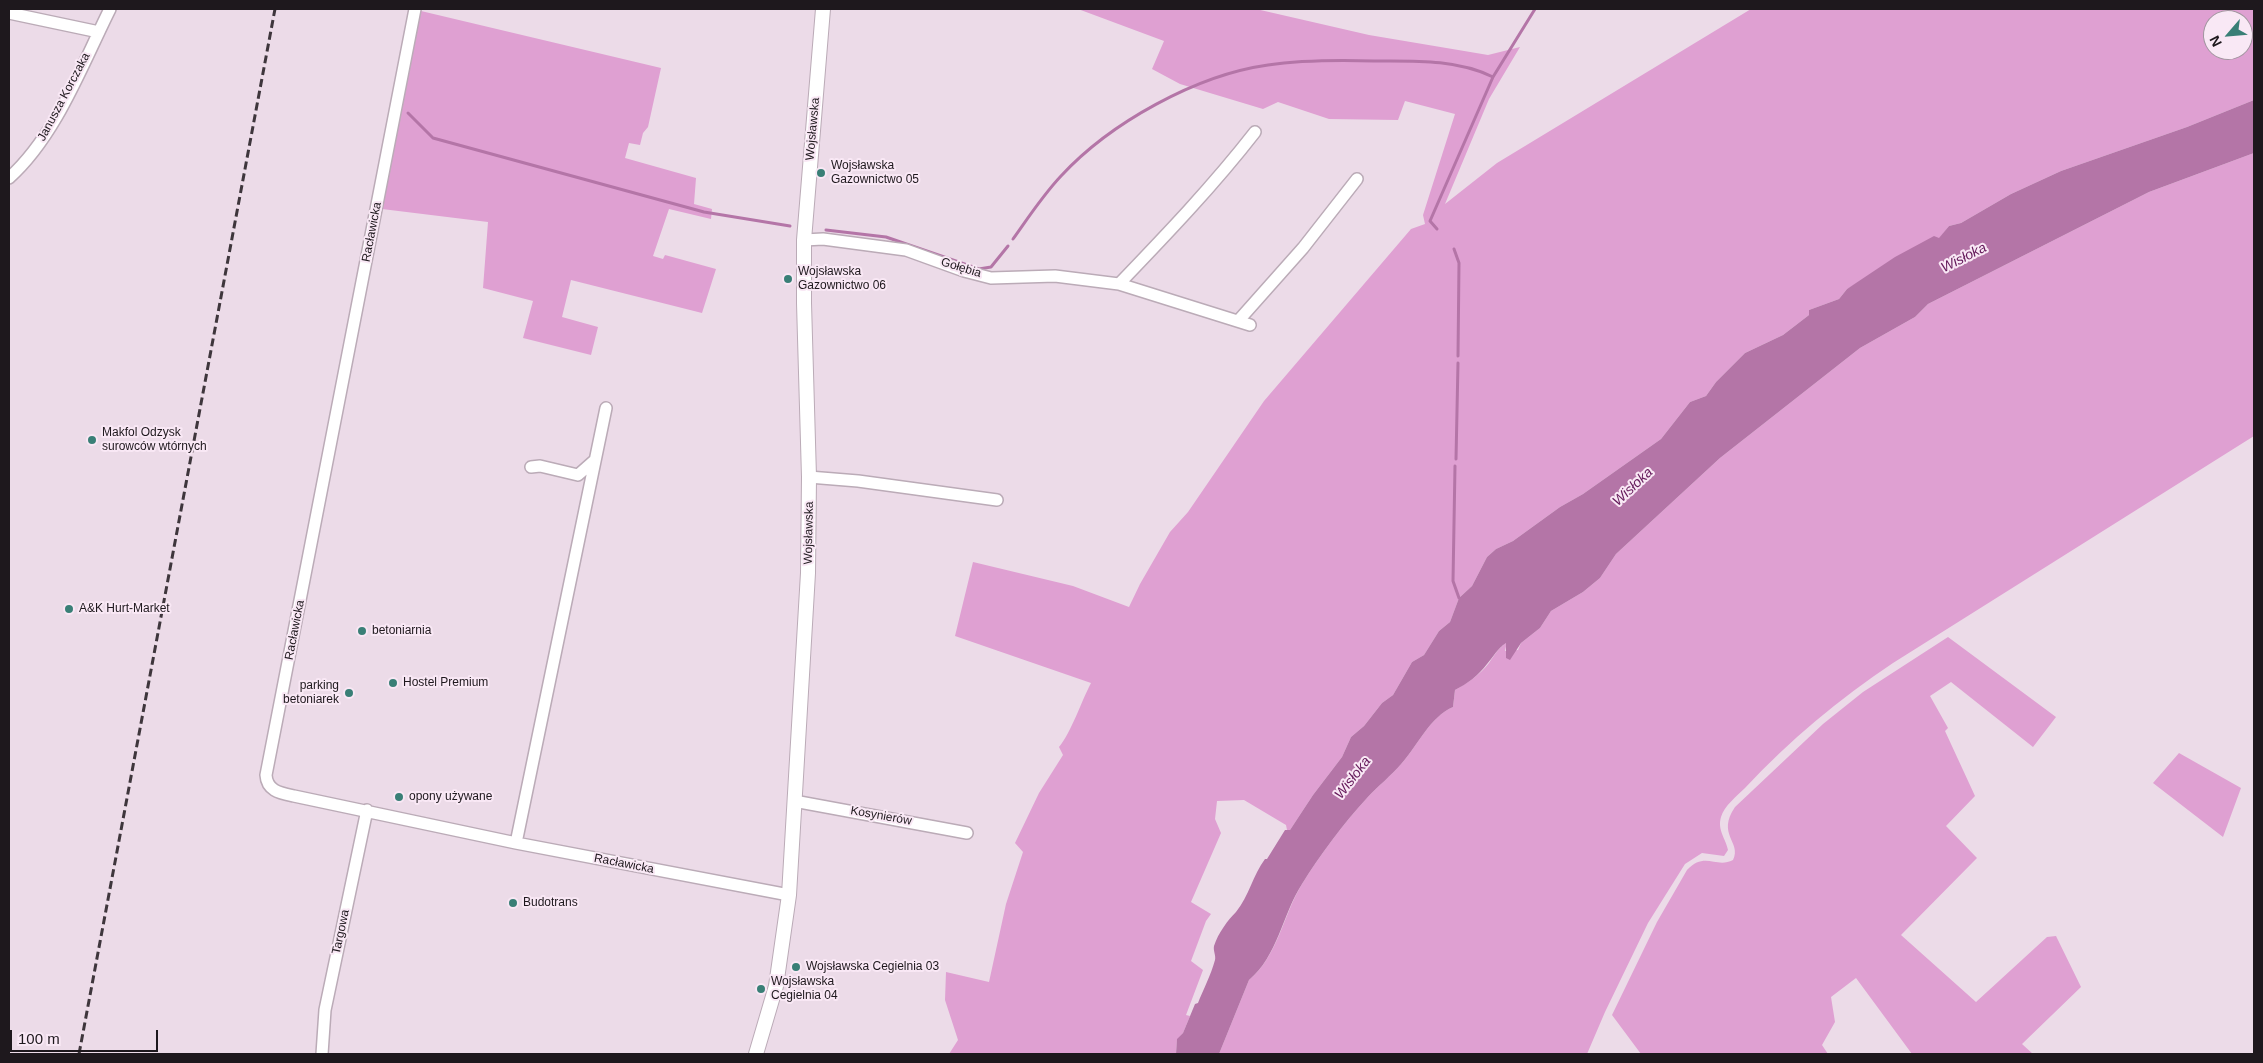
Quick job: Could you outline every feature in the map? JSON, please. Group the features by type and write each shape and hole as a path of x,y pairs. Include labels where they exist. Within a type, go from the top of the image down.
{"street":[{"name":"Janusza Korczaka","path":"9,178 51,127 110,9"},
{"name":"Racławicka","path":"415,9 266,774 269,785 277,792 516,843 789,895"},
{"name":"Wojsławska","path":"756,1054 776,986 789,895 808,573 809,477 804,240 823,9"},
{"path":"9,13 99,32"},
{"path":"1119,284 1202,196 1255,132"},
{"name":"Gołębia","path":"804,240 822,239 906,250 964,271 991,278 1055,276 1119,284 1245,323 1356,179"},
{"path":"516,843 606,408"},
{"path":"531,467 540,466 578,475 595,460"},
{"path":"809,477 858,481 997,500"},
{"name":"Kosynierów","path":"794,801 967,832"},
{"name":"Targowa","path":"322,1054 325,1010 367,810"}],"shaded area":[{"path":"1078,9 1256,9 1369,35 1488,55 1520,47 1489,99 1445,204 1497,163 1751,9 2254,9 2254,100 2187,127 2061,171 2011,194 1961,223 1949,226 1939,239 1847,289 1839,299 1809,310 1809,315 1783,335 1745,353 1716,382 1706,396 1690,402 1661,439 1583,494 1560,507 1513,541 1496,549 1487,557 1472,586 1459,598 1450,622 1439,631 1424,655 1412,662 1393,695 1382,703 1364,726 1351,737 1342,757 1313,795 1290,830 1287,830 1286,825 1244,800 1217,801 1215,819 1221,833 1191,902 1211,914 1206,921 1191,961 1203,970 1186,1015 1190,1016 1183,1033 1177,1040 1176,1054 949,1054 958,1040 945,1000 946,972 989,982 1006,904 1023,852 1015,843 1039,793 1063,755 1059,747 1072,726 1091,683 955,636 973,562 1073,586 1129,607 1170,532 1188,512 1264,401 1411,229 1425,224 1423,215 1455,114 1405,101 1398,120 1329,119 1278,102 1263,109 1180,84 1152,69 1164,41"},
{"path":"421,11 661,68 648,127 643,133 640,145 629,143 625,158 696,178 694,204 712,209 711,219 669,209 653,256 663,259 665,255 716,269 702,313 571,280 562,317 598,327 591,355 523,338 533,301 483,288 488,222 382,209"},
{"path":"2254,153 2254,436 1893,663 1853,691 1797,737 1725,809 1720,822 1728,850 1724,856 1702,853 1685,864 1648,923 1587,1054 1219,1054 1249,980 1259,970 1274,947 1295,896 1316,862 1349,818 1402,763 1431,724 1453,707 1455,690 1482,671 1507,642 1505,651 1518,650 1521,643 1540,628 1551,611 1583,592 1600,578 1616,554 1720,458 1860,348 1915,317 1928,304 2149,192"},
{"path":"1948,637 2056,717 2033,747 1951,682 1930,696 1948,728 1945,731 1975,796 1946,826 1977,858 1901,935 1976,1002 2047,937 2056,936 2081,987 2022,1044 2033,1054 1912,1054 1856,978 1831,997 1835,1022 1822,1045 1828,1054 1641,1054 1612,1015 1657,922 1687,870 1693,864 1699,862 1721,863 1733,860 1735,854 1728,825 1735,807 1823,724 1863,692"},
{"path":"2179,753 2241,788 2223,837 2153,783"}],"water":[{"name":"Wisłoka","path":"2254,100 2254,153 2149,192 1928,304 1915,317 1860,348 1720,458 1616,554 1600,578 1583,592 1551,611 1540,628 1521,643 1510,660 1506,658 1506,643 1503,645 1477,675 1455,690 1453,707 1431,724 1402,763 1349,818 1316,862 1295,896 1267,959 1249,980 1219,1054 1176,1054 1177,1039 1183,1033 1195,1004 1198,1003 1215,960 1214,948 1216,941 1240,906 1261,865 1267,859 1285,830 1290,830 1313,795 1342,757 1351,737 1364,726 1382,703 1393,695 1412,662 1424,655 1439,631 1450,622 1459,598 1472,586 1487,557 1496,549 1513,541 1661,439 1690,402 1706,396 1716,382 1745,353 1783,335 1809,315 1809,310 1839,299 1847,289 1895,257 1934,236 1939,238 1949,226 1961,223 2011,194 2061,171 2187,127"}],"waterway":[{"path":"1437,229 1430,221 1493,77 1535,9"},
{"path":"1013,239 1054,183 1081,156 1129,120 1156,104 1212,79 1240,70 1268,65 1334,61 1435,62 1465,67 1493,77"},
{"path":"408,113 433,138 704,212 790,226"},
{"path":"826,230 886,237 979,269 991,267 1008,246"},
{"path":"1454,249 1459,263 1458,356"},
{"path":"1456,459 1458,363"},
{"path":"1455,466 1453,581 1459,598"}],"railway":[{"path":"79,1054 275,9"}],"place":[{"name":"Wojsławska Gazownictwo 05","path":"821,173"},
{"name":"Wojsławska Gazownictwo 06","path":"788,279"},
{"name":"Makfol Odzysk surowców wtórnych","path":"92,440"},
{"name":"A&K Hurt-Market","path":"69,609"},
{"name":"betoniarnia","path":"362,631"},
{"name":"Hostel Premium","path":"393,683"},
{"name":"parking betoniarek","path":"349,693"},
{"name":"opony używane","path":"399,797"},
{"name":"Budotrans","path":"513,903"},
{"name":"Wojsławska Cegielnia 03","path":"796,967"},
{"name":"Wojsławska Cegielnia 04","path":"761,989"}]}
